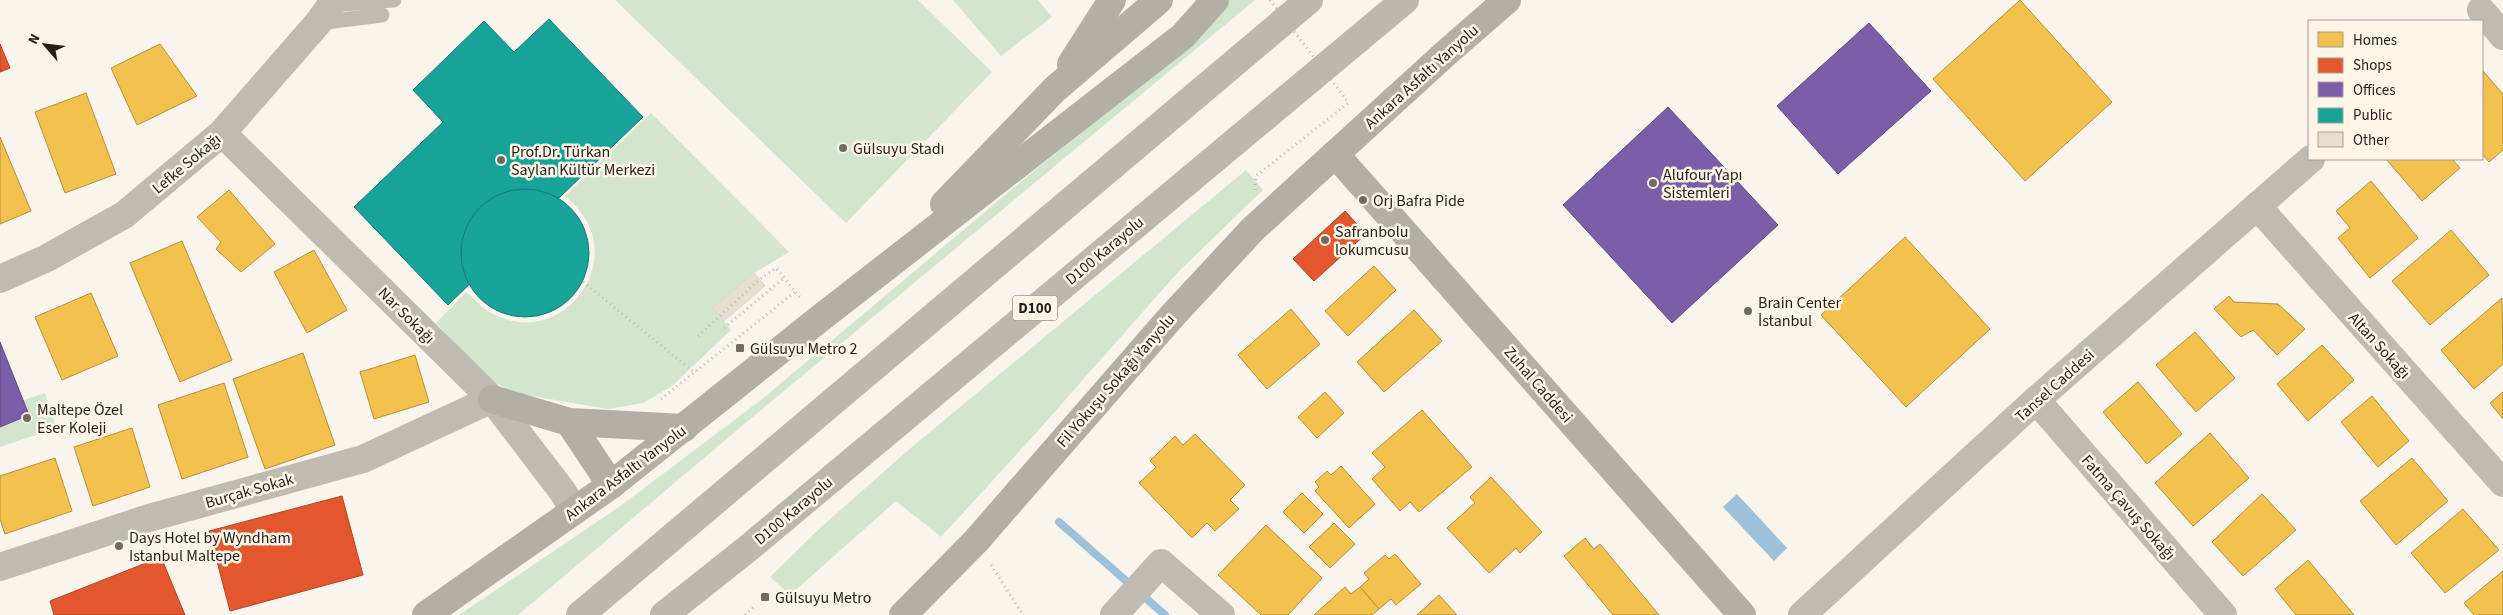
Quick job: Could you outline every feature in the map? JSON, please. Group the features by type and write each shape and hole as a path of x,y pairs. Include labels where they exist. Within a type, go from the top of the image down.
{"highway":[{"path":"580,615 1309,0"},
{"name":"D100 Karayolu","path":"664,615 746,550 1405,0"}],"main road":[{"path":"1055,89 1112,0"},
{"path":"818,320 951,198 1055,89 1159,0"},
{"path":"818,320 1184,36 1215,0"},
{"name":"Ankara Asfaltı Yanyolu","path":"1335,154 1508,0"},
{"name":"Fil Yokuşu Sokağı Yanyolu","path":"903,615 976,540 1173,315 1253,229 1335,154"},
{"name":"Zuhal Caddesi","path":"1335,154 1742,615"},
{"name":"Ankara Asfaltı Yanyolu","path":"426,615 611,485 818,320"},
{"path":"492,399 569,422 684,428"},
{"path":"569,422 611,485"}],"street":[{"name":"Lefke Sokağı","path":"0,279 47,258 124,215 222,133 327,9"},
{"path":"2480,10 2503,36"},
{"name":"Nar Sokağı","path":"222,133 492,399 563,492 574,512"},
{"name":"Tansel Caddesi","path":"1802,615 2036,400 2310,160"},
{"name":"Altan Sokağı","path":"2257,206 2503,483"},
{"name":"Burçak Sokak","path":"0,567 149,518 363,459 492,399"},
{"name":"Fatma Çavuş Sokağı","path":"2036,400 2223,615"},
{"path":"1116,613 1161,563 1221,615"}],"lane":[{"path":"327,9 394,0"},
{"path":"327,9 382,15"}],"path":[{"path":"1270,0 1348,102 1304,139"},
{"path":"698,336 776,268 818,320"},
{"path":"724,328 784,278"},
{"path":"583,282 694,374"},
{"path":"629,425 795,292"},
{"path":"976,540 1023,615"},
{"path":"745,615 756,605"}],"green space":[{"name":"Gülsuyu Stadı","path":"615,0 918,0 992,72 846,223"},
{"path":"953,0 1038,0 1052,17 1001,56"},
{"path":"1225,0 1255,0 755,415 518,615 459,615 619,507 761,400 1024,179 1182,51"},
{"name":"Prof.Dr. Türkan Saylan Kültür Merkezi","path":"651,113 789,252 754,273 713,307 731,330 672,386 643,403 608,409 514,393 490,380 436,323 466,292 486,310 514,321 540,321 563,311 581,293 592,271 594,245 586,220 565,196"},
{"path":"1246,170 1263,190 1178,272 941,537 896,501 790,595 770,577 819,529 913,446"},
{"name":"Maltepe Özel Eser Koleji","path":"45,393 56,428 0,447 0,408"}],"water":[{"path":"1737,494 1787,548 1774,561 1723,507"}],"building: Homes":[{"path":"2020,0 2112,102 2025,181 1933,79"},
{"path":"160,44 197,96 137,125 111,68"},
{"path":"2483,71 2503,94 2503,150 2489,162 2483,155"},
{"path":"86,93 116,174 65,193 35,112"},
{"path":"0,137 31,211 0,224"},
{"path":"2387,160 2453,160 2460,168 2422,201"},
{"path":"2371,181 2418,238 2370,278 2338,238 2350,228 2336,211"},
{"path":"229,190 275,244 241,272 216,249 221,242 197,217"},
{"path":"2451,230 2489,275 2430,325 2392,281"},
{"path":"1905,237 1990,329 1906,407 1821,315"},
{"path":"182,241 232,360 180,382 130,263"},
{"path":"314,250 347,310 307,333 274,272"},
{"path":"1374,266 1396,290 1348,336 1325,311"},
{"path":"91,293 118,356 62,380 35,317"},
{"path":"2229,296 2234,302 2278,304 2305,329 2277,355 2253,330 2241,337 2214,309"},
{"path":"2502,298 2503,364 2474,389 2441,350"},
{"path":"1291,309 1320,344 1267,389 1238,355"},
{"path":"1414,310 1442,341 1384,392 1357,362"},
{"path":"2195,332 2235,378 2196,412 2156,365"},
{"path":"2322,345 2354,380 2308,421 2277,384"},
{"path":"303,353 335,445 265,469 233,379"},
{"path":"415,355 429,402 374,419 360,372"},
{"path":"2138,382 2182,434 2147,464 2103,412"},
{"path":"224,383 248,457 182,479 158,405"},
{"path":"1325,392 1344,413 1317,438 1298,417"},
{"path":"2503,392 2503,419 2490,403"},
{"path":"2372,396 2409,441 2378,467 2341,422"},
{"path":"1422,410 1472,467 1419,512 1410,502 1400,511 1372,479 1385,467 1372,453"},
{"path":"132,428 150,487 93,506 74,447"},
{"path":"2210,433 2249,478 2193,526 2155,483"},
{"path":"1195,434 1245,485 1230,500 1239,509 1215,531 1207,523 1192,538 1139,483 1156,467 1150,461 1175,436 1183,445"},
{"path":"55,458 72,511 5,534 0,519 0,476"},
{"path":"2412,458 2448,501 2396,545 2360,501"},
{"path":"1341,466 1375,504 1349,528 1315,491 1319,487 1315,482 1327,471 1331,475"},
{"path":"1491,477 1542,532 1520,553 1516,548 1489,573 1447,528 1475,503 1470,497"},
{"path":"1302,493 1323,514 1304,533 1283,512"},
{"path":"2262,494 2296,530 2243,576 2212,542"},
{"path":"2463,509 2499,550 2445,593 2411,553"},
{"path":"1334,523 1355,544 1330,568 1309,547"},
{"path":"1266,525 1322,578 1288,615 1261,615 1218,575"},
{"path":"1585,538 1594,549 1600,544 1659,615 1613,615 1564,556"},
{"path":"1395,554 1421,584 1396,605 1391,599 1379,609 1360,587 1369,579 1364,573 1385,555 1389,559"},
{"path":"2308,560 2354,615 2296,615 2275,589"},
{"path":"2503,571 2503,615 2474,615 2464,603"},
{"path":"1345,587 1351,594 1360,587 1379,609 1372,615 1314,615"},
{"path":"1439,595 1457,615 1417,615"}],"building: Shops":[{"path":"0,44 10,68 0,72"},
{"path":"1345,211 1366,234 1314,281 1293,259"},
{"path":"342,496 363,575 230,611 209,531"},
{"path":"161,557 185,615 54,615 50,601"}],"building: Offices":[{"path":"1869,23 1931,91 1838,174 1777,106"},
{"path":"1668,107 1778,225 1672,323 1563,205"},
{"name":"Maltepe Özel Eser Koleji","path":"0,342 29,415 0,427"}],"building: Public":[{"name":"Prof.Dr. Türkan Saylan Kültür Merkezi","path":"549,19 643,117 448,305 354,207 443,122 413,90 484,21 514,52"},
{"name":"Prof.Dr. Türkan Saylan Kültür Merkezi","path":"525,189 550,194 570,208 584,228 589,253 584,278 570,298 550,312 525,317 500,312 480,298 466,278 461,253 466,228 480,208 500,194"}],"building: Other":[{"path":"754,273 765,286 724,321 712,308"}],"waterway":[{"path":"1059,522 1165,615"}],"place":[{"name":"Gülsuyu Stadı","path":"843,148"},
{"name":"Prof.Dr. Türkan Saylan Kültür Merkezi","path":"501,160"},
{"name":"Alufour Yapı Sistemleri","path":"1653,183"},
{"name":"Orj Bafra Pide","path":"1363,200"},
{"name":"Safranbolu lokumcusu","path":"1325,240"},
{"name":"Brain Center İstanbul","path":"1748,311"},
{"name":"Gülsuyu Metro 2","path":"740,348"},
{"name":"Maltepe Özel Eser Koleji","path":"27,418"},
{"name":"Days Hotel by Wyndham Istanbul Maltepe","path":"119,546"},
{"name":"Gülsuyu Metro","path":"765,597"}]}
